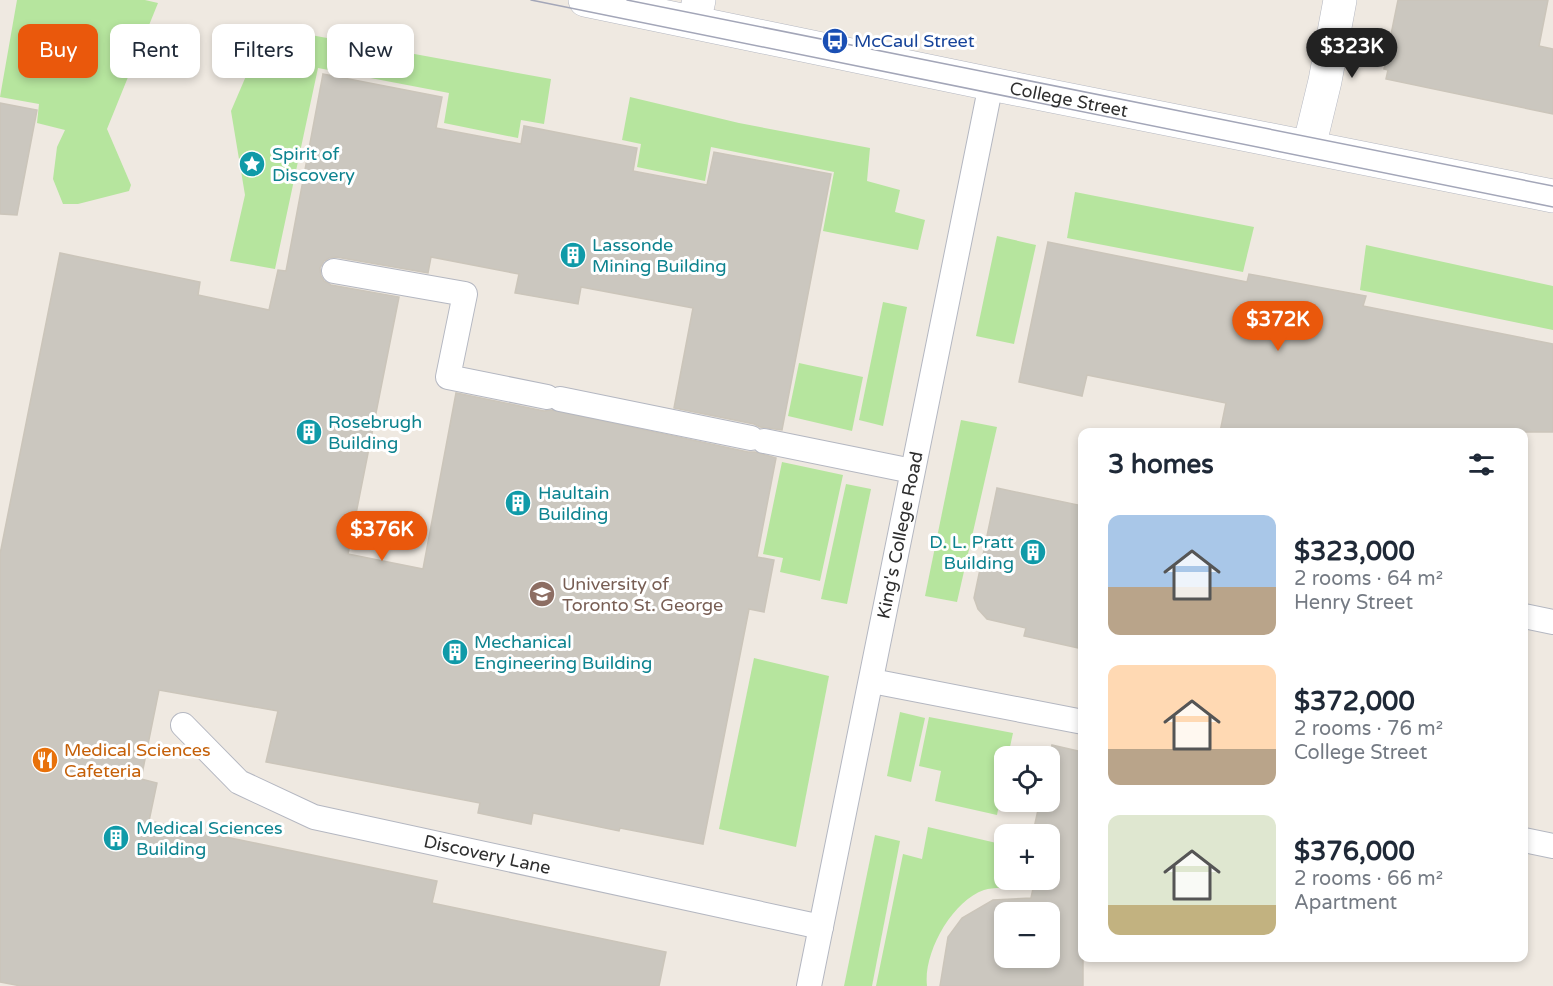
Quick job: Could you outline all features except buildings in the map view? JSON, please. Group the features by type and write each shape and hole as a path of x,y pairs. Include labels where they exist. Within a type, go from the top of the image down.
{"main road":[{"name":"College Street","path":"585,0 697,11 991,84 1553,196"},
{"path":"1309,147 1325,81 1340,0"}],"lane":[{"name":"King's College Road","path":"809,986 991,84"},
{"path":"334,271 465,294 448,377 912,471"},
{"path":"1528,617 1553,622"},
{"path":"872,681 1078,721"},
{"name":"Discovery Lane","path":"183,725 239,782 314,817 821,927"},
{"path":"1528,841 1553,846"}],"green space":[{"path":"17,0 145,0 158,3 150,24 110,24 110,78 128,78 107,129 131,185 129,191 78,204 63,204 53,179 57,147 65,130 37,123 39,104 0,97"},
{"path":"315,36 327,38 327,70 318,68 275,269 230,261 245,195 231,111 245,78 315,78"},
{"path":"414,54 551,79 544,124 521,120 518,138 444,123 449,93 370,78 414,78"},
{"path":"630,97 739,123 870,148 867,181 900,190 895,212 925,220 918,250 823,231 834,172 711,147 705,181 637,167 641,144 622,140"},
{"path":"1075,192 1254,227 1243,272 1067,238"},
{"path":"997,236 1036,245 1014,344 976,336"},
{"path":"1366,245 1553,286 1553,330 1360,290"},
{"path":"883,302 907,307 883,426 859,420"},
{"path":"799,363 863,377 852,431 788,416"},
{"path":"961,420 997,427 957,602 925,596"},
{"path":"782,462 843,475 820,581 780,572 783,558 763,554"},
{"path":"846,484 871,489 847,604 821,599"},
{"path":"754,658 829,676 796,847 719,829"},
{"path":"900,712 925,718 911,782 887,776"},
{"path":"929,717 1013,733 1010,746 994,746 994,812 998,812 997,815 935,801 941,771 919,766"},
{"path":"928,827 994,842 994,888 972,896 961,905 942,930 930,959 927,986 876,986 903,854 922,859"},
{"path":"875,835 900,841 872,986 844,986"}],"tram line":[{"path":"531,0 1553,207"},
{"path":"627,0 1553,186"}],"place":[{"name":"McCaul Street","path":"835,41"},
{"name":"Spirit of Discovery","path":"252,164"},
{"name":"Lassonde Mining Building","path":"573,255"},
{"name":"Rosebrugh Building","path":"309,432"},
{"name":"Haultain Building","path":"518,503"},
{"name":"D. L. Pratt Building","path":"1033,552"},
{"name":"University of Toronto St. George","path":"542,594"},
{"name":"Mechanical Engineering Building","path":"455,652"},
{"name":"Medical Sciences Cafeteria","path":"45,760"},
{"name":"Medical Sciences Building","path":"116,838"}]}
